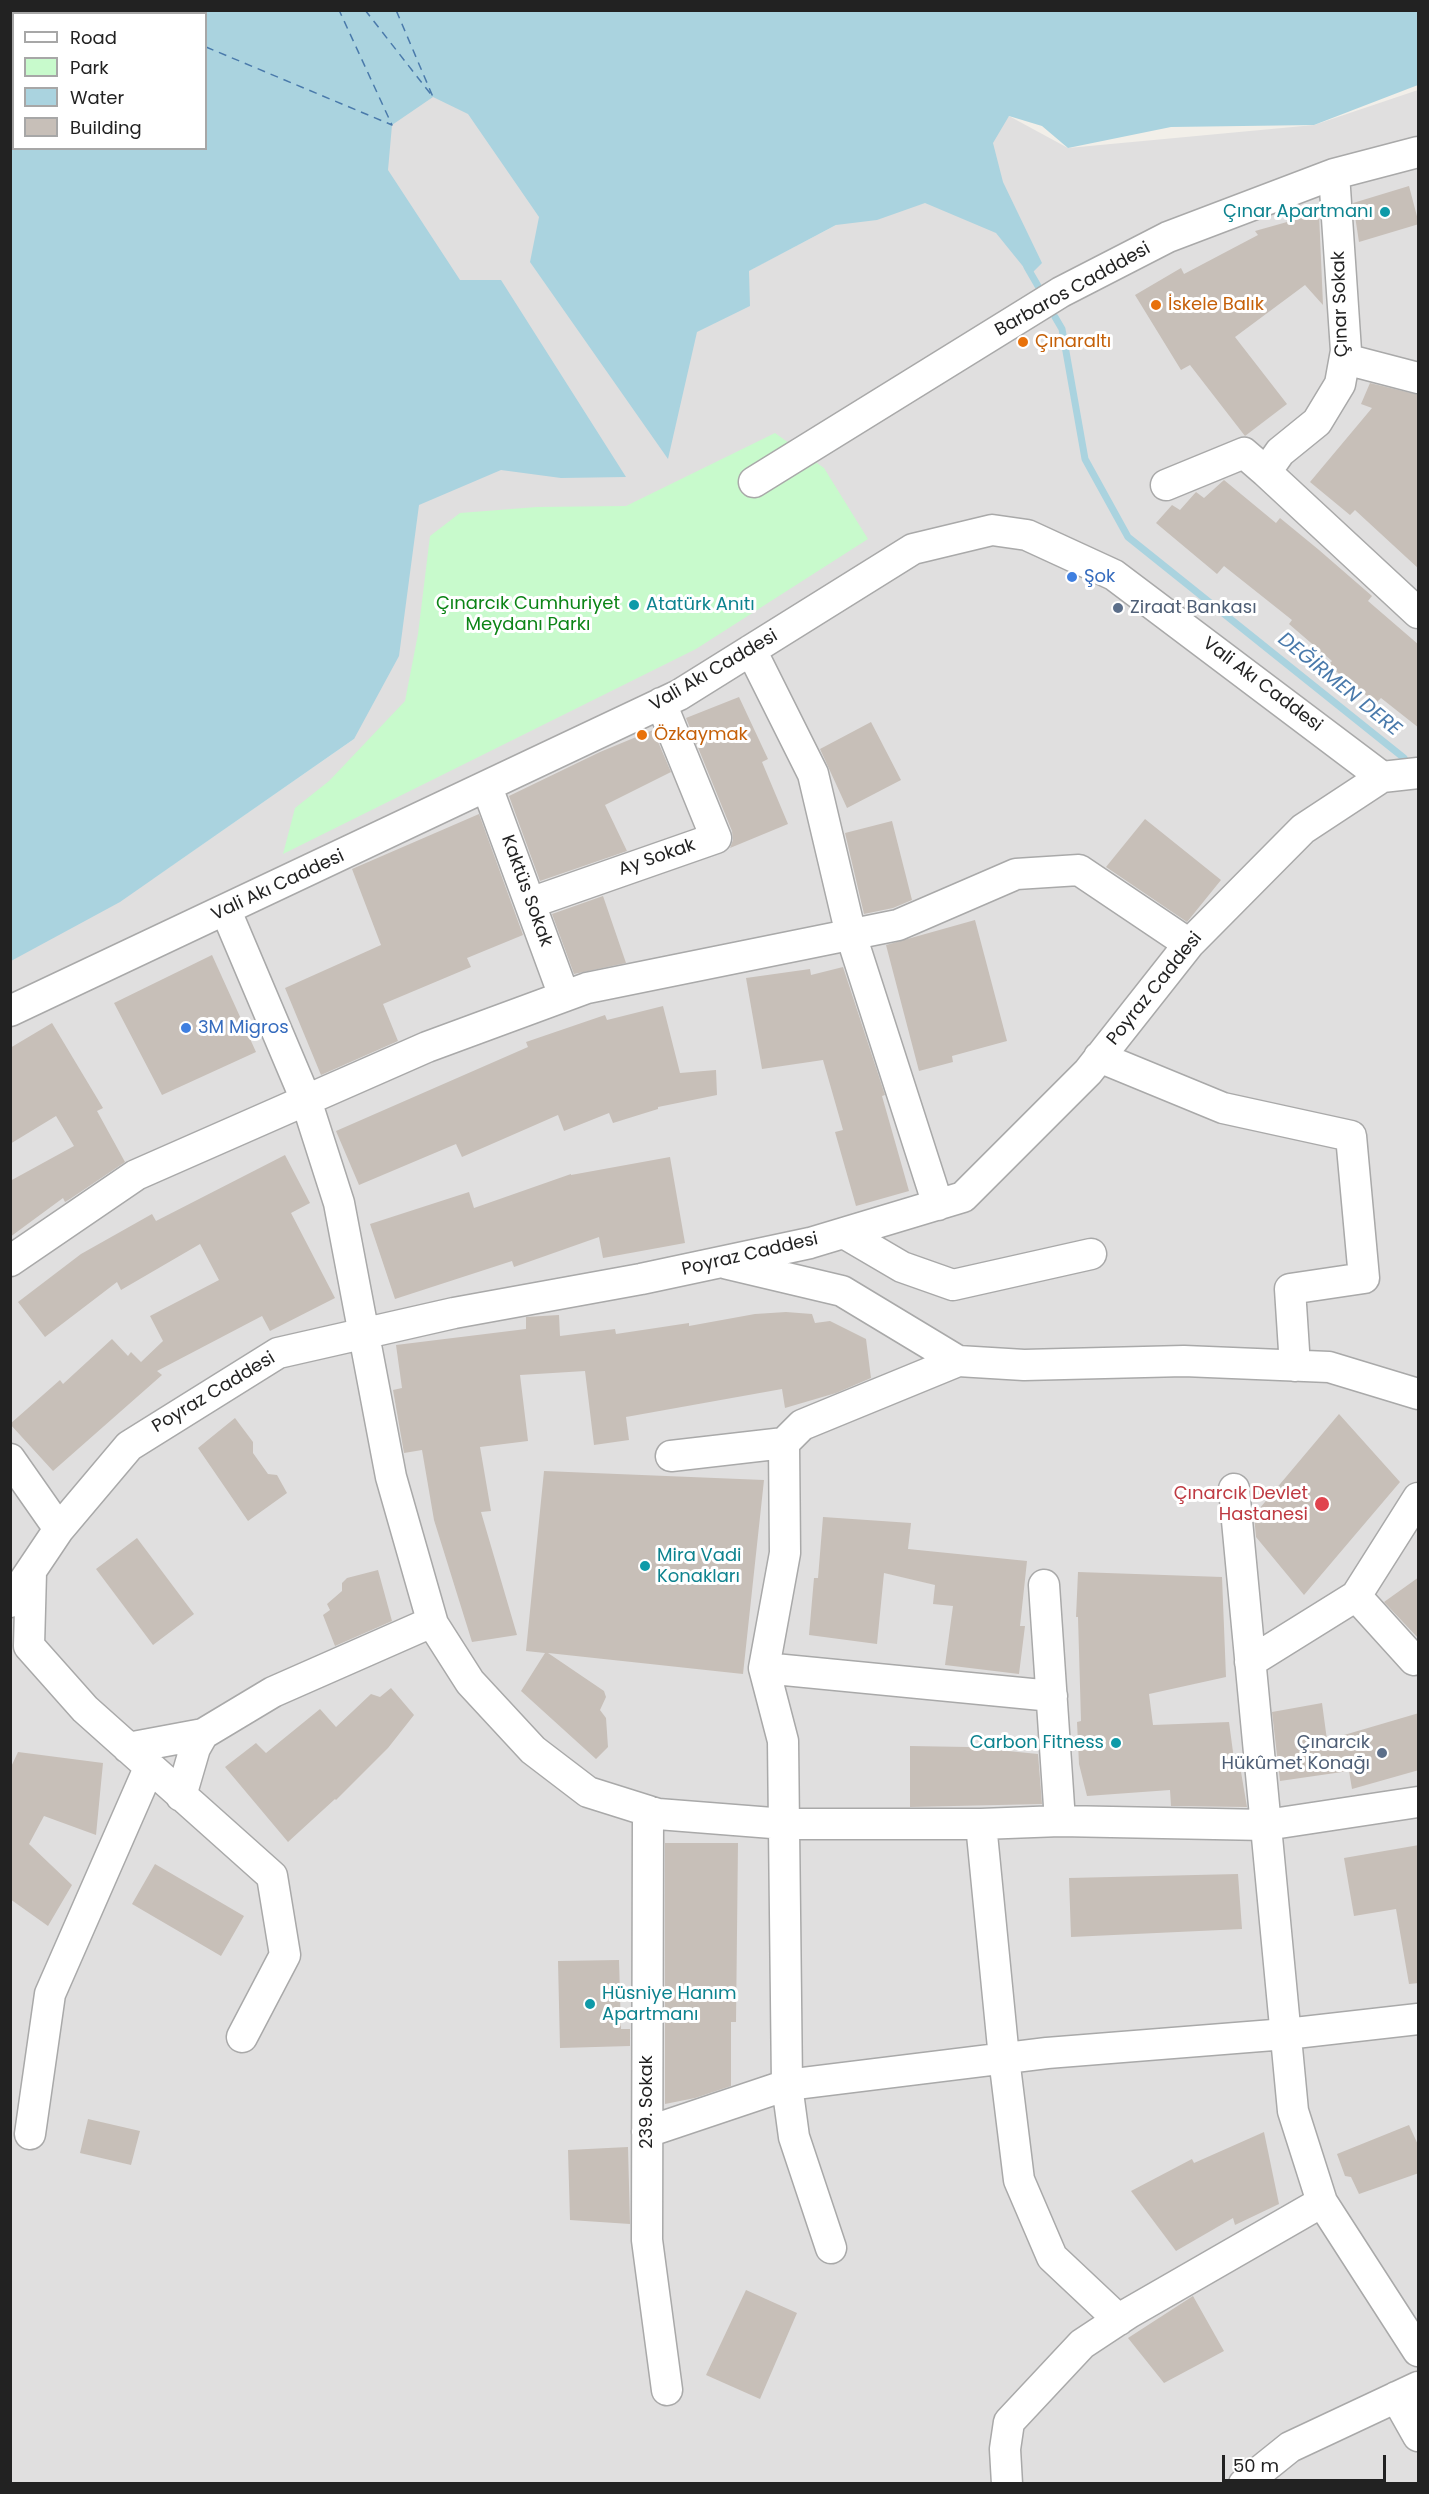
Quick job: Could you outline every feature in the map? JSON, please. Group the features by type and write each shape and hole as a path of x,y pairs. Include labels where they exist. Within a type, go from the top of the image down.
{"street":[{"name":"Barbaros Cadddesi","path":"754,483 1061,292 1168,237 1334,174 1419,152"},
{"name":"Çınar Sokak","path":"1266,472 1280,452 1317,422 1340,384 1345,358 1344,307 1334,174"},
{"path":"1345,358 1419,378"},
{"path":"1166,485 1244,453 1419,613"},
{"name":"Vali Akı Caddesi","path":"10,1011 661,703 913,549 992,530 1027,535 1114,575 1185,626 1382,777"},
{"path":"751,650 813,774 851,935 938,1205"},
{"name":"Ay Sokak","path":"530,903 716,838 661,703"},
{"name":"Poyraz Caddesi","path":"10,1602 59,1529 129,1446 278,1353 454,1312 640,1279 810,1243 963,1197 1088,1072 1189,944 1303,829 1382,777 1418,779"},
{"name":"Kaktüs Sokak","path":"487,787 564,996"},
{"path":"10,1261 136,1175 427,1047 586,988 898,926 1016,873 1079,870 1189,944"},
{"path":"225,911 306,1100 339,1203 391,1477 432,1622 470,1682 532,1750 588,1792 658,1814 785,1824 981,1824 1060,1821 1266,1825 1419,1802"},
{"path":"1099,1057 1222,1108 1351,1136 1364,1278 1290,1289 1295,1366"},
{"path":"844,1233 902,1267 953,1285 1091,1254"},
{"path":"719,1262 843,1291 958,1361"},
{"path":"671,1456 784,1443 802,1425 958,1361 1024,1365 1184,1361 1329,1367 1419,1394"},
{"path":"784,1443 785,1553 764,1668 783,1742 787,2085 794,2137 831,2248"},
{"path":"10,1460 59,1529"},
{"path":"1234,1489 1293,2111 1322,2202 1419,2351"},
{"path":"1250,1662 1356,1596 1419,1498"},
{"path":"31,1572 29,1646 85,1709 272,1876 285,1955 242,2037"},
{"path":"1044,1585 1060,1821"},
{"path":"1356,1596 1414,1660 1419,1657"},
{"path":"128,1748 203,1734 273,1692 432,1622"},
{"path":"764,1668 1052,1696"},
{"path":"181,1796 195,1748 203,1734"},
{"path":"30,2134 50,1994 149,1768"},
{"name":"239. Sokak","path":"648,1811 647,2241 667,2391"},
{"path":"981,1824 1004,2058 1019,2180 1052,2257 1119,2320"},
{"path":"647,2132 787,2085 1004,2058 1286,2034 1419,2019"},
{"path":"1007,2484 1005,2449 1009,2422 1082,2344 1119,2320 1322,2202"},
{"path":"1244,2484 1290,2448 1407,2392 1419,2436"}],"shaded area":[{"path":"336,25 748,271 836,225 1009,116 1068,148 1314,125 1418,90 1418,2483 11,2484 11,953 154,878 354,739"}],"green space":[{"name":"Çınarcık Cumhuriyet Meydanı Parkı","path":"775,433 824,468 868,539 696,649 283,854 295,808 329,781 405,701 418,634 430,536 460,513 537,507 626,506"}],"water":[{"path":"11,10 1418,11 1418,85 1314,125 1171,127 1068,148 1042,126 1009,116 993,143 1003,182 1042,263 1030,275 996,233 925,203 877,220 836,225 749,271 750,306 697,332 668,459 530,262 539,217 468,114 433,97 392,125 388,170 460,280 501,280 626,477 561,478 501,470 419,505 399,656 354,739 120,902 11,961"}],"building":[{"name":"Çınar Apartmanı","path":"1409,186 1419,224 1359,242 1353,203"},
{"path":"1319,213 1323,305 1305,285 1235,337 1287,404 1245,436 1190,365 1181,370 1135,295 1181,268 1184,274 1258,235 1255,231"},
{"path":"1370,383 1419,395 1419,569 1355,510 1350,515 1310,482 1372,408 1361,404"},
{"path":"1224,480 1276,523 1280,518 1319,550 1372,596 1368,601 1419,645 1419,728 1381,698 1376,703 1328,665 1332,661 1289,624 1292,620 1224,566 1217,574 1156,523 1172,505 1180,510 1196,492 1204,498"},
{"path":"739,697 768,759 762,762 788,824 730,848 733,840 732,831 686,718"},
{"path":"871,722 901,780 847,808 820,749"},
{"path":"653,730 671,772 605,805 627,851 540,881 509,796 600,752"},
{"path":"479,814 523,935 467,958 471,967 383,1004 398,1041 321,1075 285,988 381,945 352,869"},
{"path":"1145,819 1221,880 1187,922 1106,867"},
{"path":"892,821 912,900 893,908 864,914 845,833"},
{"path":"603,896 626,963 574,974 552,914"},
{"path":"975,920 1007,1041 952,1056 953,1062 919,1071 886,945"},
{"name":"3M Migros","path":"212,955 256,1052 162,1095 114,1003"},
{"path":"843,967 885,1095 882,1096 909,1191 856,1206 835,1132 843,1130 823,1060 762,1069 746,978 810,969 811,975"},
{"path":"663,1006 680,1073 716,1070 717,1095 658,1107 658,1109 613,1123 609,1113 564,1131 558,1115 462,1157 456,1144 359,1185 336,1131 528,1047 526,1042 605,1015 607,1020"},
{"path":"52,1023 103,1108 97,1111 125,1162 65,1202 63,1198 10,1237 10,1181 74,1146 56,1116 10,1144 10,1048"},
{"path":"285,1155 310,1203 291,1213 335,1298 270,1331 262,1316 157,1371 162,1375 53,1471 10,1424 60,1380 63,1384 112,1339 128,1356 131,1352 141,1362 163,1341 150,1316 219,1280 200,1244 121,1290 117,1282 45,1337 18,1302 81,1254 152,1214 156,1221"},
{"path":"670,1157 685,1243 603,1258 599,1237 514,1267 512,1261 395,1299 370,1224 469,1192 474,1208 571,1174"},
{"path":"786,1312 812,1314 815,1323 830,1321 866,1339 871,1378 836,1393 785,1408 782,1389 626,1417 629,1440 594,1445 585,1371 520,1375 528,1441 480,1447 491,1511 481,1512 517,1635 472,1642 434,1520 422,1450 404,1453 393,1390 402,1388 396,1345 526,1329 526,1317 559,1315 560,1336 615,1329 616,1334 689,1323 689,1326 755,1314"},
{"name":"Çınarcık Devlet Hastanesi","path":"1339,1414 1400,1482 1304,1595 1256,1537 1254,1515"},
{"path":"235,1418 253,1442 253,1453 268,1474 277,1475 287,1493 248,1521 198,1448"},
{"name":"Mira Vadi Konakları","path":"544,1471 764,1480 743,1674 548,1653 604,1691 606,1697 600,1710 606,1718 608,1747 596,1759 521,1691 545,1653 526,1651"},
{"path":"823,1517 911,1523 908,1549 1027,1561 1020,1626 1025,1626 1019,1674 945,1665 953,1606 933,1604 935,1585 884,1573 877,1644 809,1635 814,1578 818,1578"},
{"path":"137,1538 194,1614 153,1645 96,1569"},
{"path":"378,1570 392,1621 335,1646 323,1615 330,1610 327,1604 342,1591 342,1583 347,1578"},
{"path":"1078,1572 1222,1577 1226,1677 1149,1694 1153,1725 1229,1722 1235,1767 1240,1766 1247,1807 1171,1806 1170,1790 1087,1796 1079,1764 1077,1722 1081,1721 1078,1617 1076,1617"},
{"path":"1419,1577 1419,1639 1384,1602"},
{"path":"391,1688 414,1715 388,1748 336,1800 288,1842 225,1767 256,1743 266,1753 320,1709 336,1727 371,1694 380,1697"},
{"path":"1322,1703 1327,1740 1419,1713 1419,1770 1352,1789 1349,1771 1280,1781 1272,1712"},
{"path":"910,1746 968,1747 1038,1754 1042,1804 910,1807"},
{"path":"18,1752 103,1763 96,1835 44,1816 29,1844 72,1885 48,1926 10,1899 10,1769"},
{"path":"665,1843 738,1843 736,2022 731,2022 731,2086 695,2098 665,2104"},
{"path":"1419,1845 1419,1983 1409,1984 1396,1909 1354,1916 1344,1858"},
{"path":"155,1864 244,1916 221,1956 132,1904"},
{"path":"1238,1874 1242,1929 1071,1937 1069,1878"},
{"name":"Hüsniye Hanım Apartmanı","path":"619,1960 621,2029 630,2029 630,2046 560,2048 558,1961"},
{"path":"88,2119 140,2131 131,2165 80,2153"},
{"path":"1409,2125 1419,2147 1419,2173 1359,2194 1351,2177 1345,2176 1337,2154"},
{"path":"1264,2132 1279,2204 1235,2225 1233,2218 1176,2251 1131,2191 1192,2159 1194,2163"},
{"path":"628,2147 630,2224 570,2220 568,2150"},
{"path":"746,2290 797,2313 760,2399 706,2375"},
{"path":"1193,2296 1224,2351 1164,2383 1128,2338"}],"waterway":[{"path":"1027,267 1038,286"},
{"name":"DEĞİRMEN DERE","path":"1055,317 1062,329 1085,459 1128,537 1404,758"}],"ferry route":[{"path":"118,10 122,12"},
{"path":"207,47 392,125 339,10"},
{"path":"365,10 433,97 396,10"}],"place":[{"name":"Çınar Apartmanı","path":"1385,212"},
{"name":"İskele Balık","path":"1156,305"},
{"name":"Çınaraltı","path":"1023,342"},
{"name":"Şok","path":"1072,577"},
{"name":"Atatürk Anıtı","path":"634,605"},
{"name":"Ziraat Bankası","path":"1118,608"},
{"name":"Özkaymak","path":"642,735"},
{"name":"3M Migros","path":"186,1028"},
{"name":"Çınarcık Devlet Hastanesi","path":"1322,1504"},
{"name":"Mira Vadi Konakları","path":"645,1566"},
{"name":"Carbon Fitness","path":"1116,1743"},
{"name":"Çınarcık Hükûmet Konağı","path":"1382,1753"},
{"name":"Hüsniye Hanım Apartmanı","path":"590,2004"}]}
